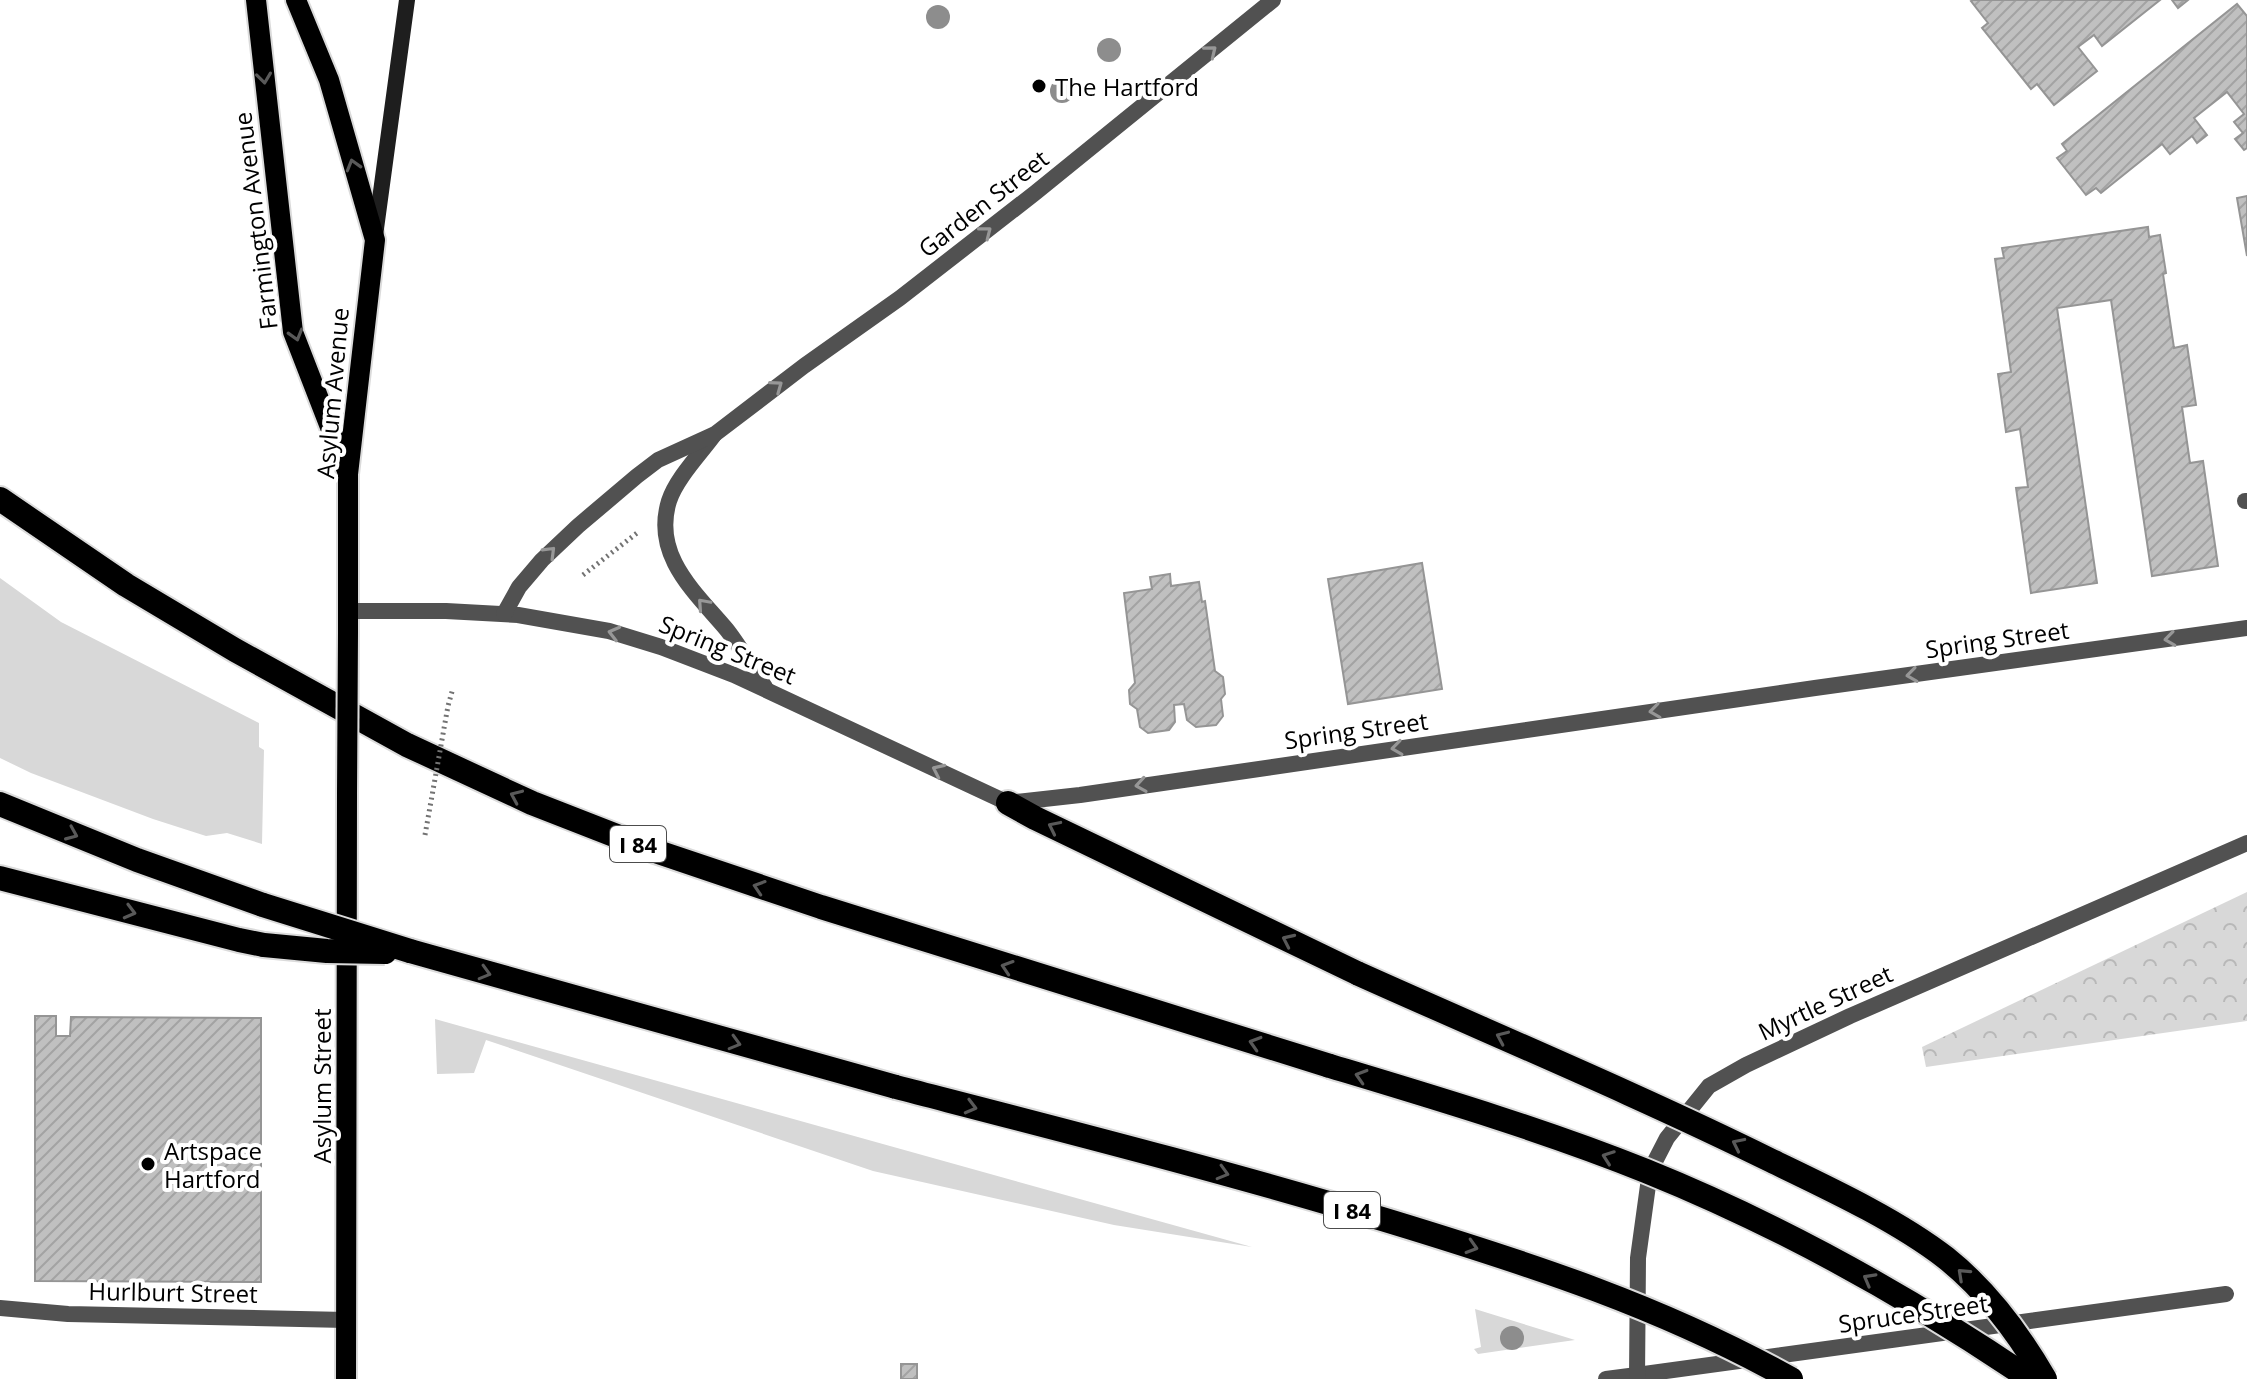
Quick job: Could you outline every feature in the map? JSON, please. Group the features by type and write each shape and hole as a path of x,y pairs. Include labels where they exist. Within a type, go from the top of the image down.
{"highway":[{"name":"I 84","path":"0,499 126,585 235,650 419,751 532,803 655,851 821,907 1446,1102 1593,1151 1699,1194 1791,1237 1940,1320 2030,1379"},
{"path":"1008,803 1359,974 1722,1136 1913,1235 1947,1259 1989,1300 2045,1379"},
{"name":"I 84","path":"0,804 137,860 263,905 410,951 811,1065 1218,1172 1539,1268 1619,1297 1708,1335 1791,1379"},
{"path":"0,878 264,945 327,951 410,951"}],"main road":[{"name":"Farmington Avenue","path":"256,0 293,332 348,474"},
{"path":"296,0 329,80 375,240"},
{"name":"Asylum Avenue","path":"347,794 348,474 407,0"},
{"name":"Asylum Street","path":"346,1379 347,794"}],"street":[{"name":"Garden Street","path":"504,614 530,572 578,526 658,460 715,434 932,274 1273,0"},
{"name":"Garden Street","path":"715,434 672,494 667,514 668,539 674,561 685,581 728,632 766,689"},
{"path":"348,611 504,614"},
{"name":"Spring Street","path":"504,614 558,620 638,639 695,659 766,689 1008,803 2247,628"},
{"name":"Myrtle Street","path":"1637,1377 1638,1258 1650,1171 1667,1138 1709,1086 1850,1016 2247,843"},
{"name":"Spruce Street","path":"1606,1379 2226,1294"},
{"name":"Hurlburt Street","path":"0,1308 68,1314 346,1320"}],"path":[{"path":"583,575 642,531"},
{"path":"425,835 453,688"}],"green space":[{"path":"0,578 61,622 259,723 259,747 264,750 262,844 227,833 206,836 153,819 31,773 0,758"},
{"path":"2247,892 2247,1021 1926,1067 1922,1047"},
{"path":"435,1019 1252,1247 1114,1225 873,1171 486,1040 474,1073 437,1074"},
{"path":"1475,1309 1575,1340 1478,1354 1474,1349 1481,1347"}],"building":[{"path":"1973,0 2160,0 2102,46 2094,35 2078,47 2097,71 2054,105 2037,84 2031,89 1982,28 1988,23"},
{"path":"2172,0 2188,0 2178,8"},
{"path":"2237,4 2247,16 2247,148 2244,150 2235,139 2243,133 2234,122 2244,114 2227,92 2194,118 2207,135 2197,143 2192,136 2170,154 2162,144 2101,193 2096,188 2086,195 2057,158 2067,151 2062,144"},
{"path":"2247,196 2247,256 2237,198"},
{"path":"2148,227 2149,237 2160,235 2174,348 2187,345 2196,405 2182,407 2190,463 2203,461 2218,566 2152,576 2111,300 2057,308 2097,583 2031,593 2016,488 2028,487 2020,429 2006,432 1998,374 2011,372 1995,259 2004,258 2002,248"},
{"path":"1422,563 1442,689 1348,704 1328,579"},
{"path":"1170,574 1171,586 1199,582 1202,602 1205,601 1215,671 1223,677 1223,716 1216,725 1196,727 1187,720 1184,704 1174,705 1175,722 1169,730 1148,733 1140,727 1137,709 1130,704 1129,690 1135,683 1124,593 1152,589 1150,577"},
{"name":"Artspace Hartford","path":"35,1016 56,1016 56,1036 70,1036 71,1017 261,1018 261,1282 35,1281"},
{"path":"901,1364 917,1364 917,1379 901,1379"}],"place":[{"name":"The Hartford","path":"1039,86"},
{"name":"Artspace Hartford","path":"148,1164"}]}
